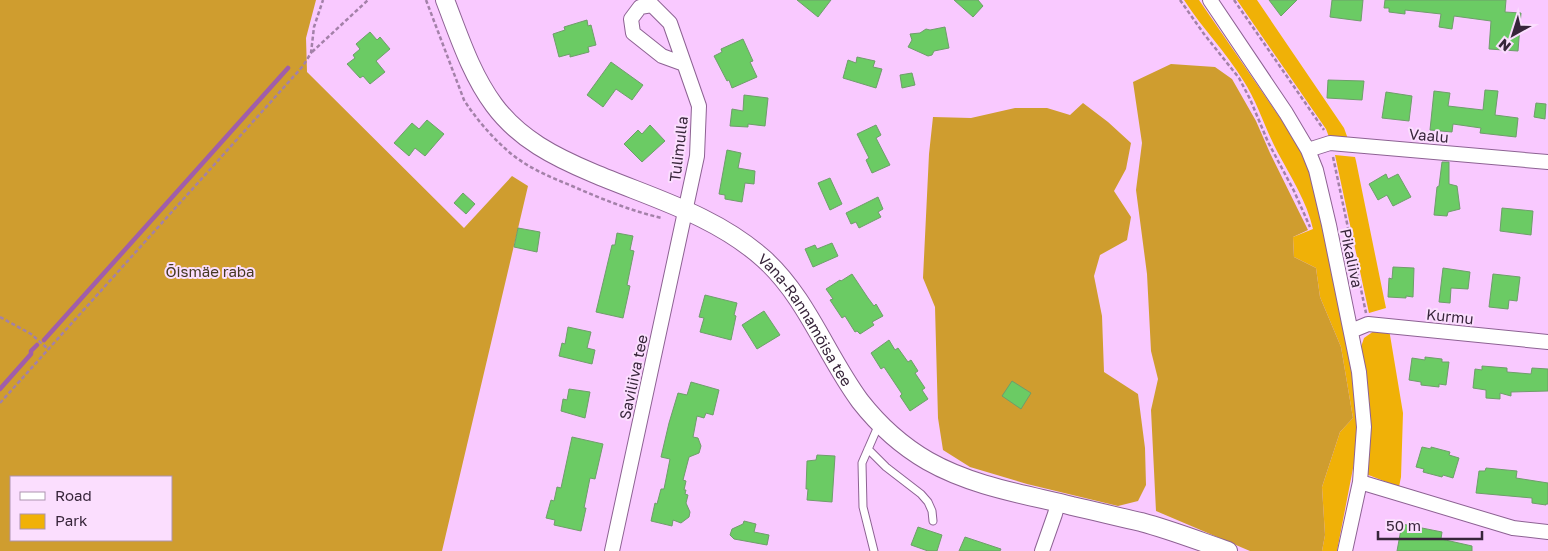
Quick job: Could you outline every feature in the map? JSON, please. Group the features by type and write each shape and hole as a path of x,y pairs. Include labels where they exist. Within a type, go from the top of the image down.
{"street":[{"name":"Vana-Rannamõisa tee","path":"446,0 461,41 483,89 510,124 549,153 684,217 714,224 739,239 764,259 778,272 793,292 860,401 899,441 956,476 1003,491 1143,523 1228,551"},
{"name":"Pikaliiva","path":"1210,0 1286,113 1308,150 1316,170 1359,372 1364,427 1360,482 1345,551"},
{"name":"Tulimulla","path":"684,64 699,106 697,156 684,217"},
{"name":"Vaalu","path":"1308,150 1330,142 1548,162"},
{"name":"Saviliiva tee","path":"612,551 684,217"},
{"name":"Kurmu","path":"1351,332 1368,324 1548,342"},
{"path":"1360,482 1513,528 1548,532"},
{"path":"1042,551 1058,503"}],"lane":[{"path":"874,551 863,507 862,463 880,423"},
{"path":"868,449 886,467 921,494 928,502 932,511 933,521"}],"path":[{"path":"311,53 314,26 323,0"},
{"path":"0,403 303,66 311,53 368,0"},
{"path":"426,0 464,100 474,115 509,152 536,171 603,200 640,213 684,217"},
{"path":"1180,0 1239,78 1310,227"},
{"path":"0,317 31,334 48,349"}],"green space":[{"name":"Õismäe raba","path":"0,0 316,0 306,38 307,72 464,228 512,176 528,186 442,551 0,551"},
{"path":"1184,0 1199,0 1289,131 1303,155 1313,181 1350,360 1357,416 1355,458 1337,551 1322,551 1325,535 1322,487 1340,432 1353,418 1341,347 1320,297 1316,268 1294,257 1293,237 1313,229 1303,199 1273,144 1248,89 1229,60"},
{"path":"1237,0 1257,0 1344,128 1348,139 1329,137 1326,129"},
{"path":"1171,64 1215,67 1232,79 1256,121 1308,230 1293,237 1294,257 1316,268 1320,297 1341,347 1353,418 1340,432 1322,487 1325,535 1322,551 1250,551 1156,511 1151,410 1158,379 1151,351 1147,274 1136,190 1142,143 1133,82"},
{"path":"1083,103 1131,143 1126,169 1114,191 1131,217 1127,240 1100,255 1094,276 1102,316 1104,372 1138,394 1145,448 1146,485 1138,501 1118,506 1027,484 970,467 943,450 938,418 935,307 923,278 929,154 933,117 971,118 1015,108 1047,108 1070,115"},
{"path":"1335,155 1355,157 1356,161 1386,308 1369,313"},
{"path":"1389,329 1403,413 1399,487 1366,474 1370,418 1360,350 1364,338 1374,331"}],"building":[{"path":"797,0 831,0 818,17"},
{"path":"954,0 978,0 983,6 973,17"},
{"path":"1269,0 1297,0 1281,16"},
{"path":"1332,0 1363,0 1361,21 1330,17"},
{"path":"1385,0 1506,0 1505,12 1521,13 1518,51 1489,49 1491,21 1454,16 1452,29 1439,27 1441,14 1405,10 1405,14 1389,12 1389,8 1384,8"},
{"path":"587,20 588,26 591,25 596,45 588,47 589,52 570,57 570,54 559,57 553,34 565,30 564,27"},
{"path":"945,27 949,48 934,51 932,55 928,56 908,47 912,40 910,34 920,33 926,29"},
{"path":"370,32 377,40 380,37 390,49 376,61 385,72 370,84 363,76 360,78 347,64 355,58 353,55 360,49 356,44"},
{"path":"743,39 753,61 750,62 757,77 732,88 714,56 722,52 721,49"},
{"path":"857,57 875,61 873,67 882,69 876,88 843,78 848,60 856,63"},
{"path":"611,62 643,85 632,100 616,89 603,107 587,95"},
{"path":"912,73 915,85 902,88 900,75"},
{"path":"1328,80 1364,81 1362,100 1327,98"},
{"path":"1485,90 1498,91 1495,115 1518,118 1516,137 1480,133 1481,128 1453,124 1452,132 1430,130 1434,91 1450,93 1448,106 1483,110"},
{"path":"1386,92 1412,96 1409,121 1382,118"},
{"path":"744,95 768,98 765,126 748,124 748,127 730,126 732,109 743,111"},
{"path":"1536,103 1546,104 1545,119 1534,117"},
{"path":"427,120 444,134 425,156 415,148 409,156 394,143 412,123 419,129"},
{"path":"650,125 665,141 642,162 624,144 638,130 642,134"},
{"path":"876,125 881,135 876,138 890,165 872,173 866,160 869,158 857,134"},
{"path":"727,150 741,153 738,168 755,171 754,184 745,183 742,202 725,199 725,195 719,194"},
{"path":"1442,162 1449,162 1449,184 1457,186 1460,209 1448,212 1447,216 1434,215"},
{"path":"1386,174 1388,179 1398,174 1411,197 1393,206 1387,195 1378,200 1369,184"},
{"path":"830,178 842,204 830,210 818,183"},
{"path":"463,193 475,204 466,214 454,203"},
{"path":"878,197 883,209 878,212 881,217 859,228 856,222 851,224 846,213"},
{"path":"1502,208 1533,211 1531,235 1500,231"},
{"path":"518,228 540,232 537,252 514,247"},
{"path":"617,233 633,236 630,250 634,251 627,285 630,286 623,318 596,312 612,245 615,245"},
{"path":"832,243 838,256 813,267 805,249 815,245 817,249"},
{"path":"1393,267 1414,268 1413,297 1388,297 1389,278 1392,279"},
{"path":"1443,268 1470,272 1468,289 1451,288 1450,303 1439,302"},
{"path":"852,274 883,316 872,322 874,325 860,334 857,331 855,332 845,316 842,318 830,300 833,299 826,289"},
{"path":"1493,274 1520,277 1517,301 1509,300 1508,309 1489,307"},
{"path":"705,295 737,303 731,340 700,332 704,318 699,317"},
{"path":"764,311 780,335 757,349 742,325"},
{"path":"568,327 591,332 587,348 595,350 592,364 559,356 562,343 565,344"},
{"path":"889,340 895,350 898,348 908,362 911,360 918,371 915,373 925,388 922,390 928,399 910,411 900,396 902,394 884,367 881,369 871,353"},
{"path":"1425,357 1442,359 1442,362 1449,362 1446,385 1439,384 1439,387 1421,385 1421,382 1409,380 1412,358 1425,360"},
{"path":"1482,366 1507,368 1507,372 1531,374 1532,368 1548,369 1548,391 1511,392 1511,396 1500,393 1500,399 1486,398 1486,390 1473,388 1475,369 1482,370"},
{"path":"1012,381 1031,393 1021,409 1002,396"},
{"path":"691,382 719,390 713,415 706,413 704,418 697,416 693,437 698,438 701,446 699,453 689,457 683,480 686,481 684,490 686,490 685,494 688,495 686,503 690,512 689,517 681,523 673,520 672,526 651,521 655,503 657,504 661,489 664,489 670,459 661,457 669,423 678,393 687,395"},
{"path":"569,389 590,392 585,418 561,411 563,399 567,400"},
{"path":"572,437 603,444 595,479 590,478 581,531 554,525 555,520 546,518 551,500 554,501 557,487 561,488"},
{"path":"1422,447 1431,449 1431,447 1450,452 1449,455 1459,458 1453,478 1423,472 1424,469 1416,467"},
{"path":"817,455 835,456 832,502 807,500 807,461 816,460"},
{"path":"1486,468 1517,471 1516,478 1548,483 1548,504 1532,503 1532,498 1476,493 1479,471 1485,471"},
{"path":"744,521 756,524 754,532 769,535 767,545 734,539 730,535 732,529 743,524"},
{"path":"1402,524 1442,532 1441,539 1472,546 1472,551 1397,551"},
{"path":"918,527 942,535 937,551 928,551 911,545"},
{"path":"965,537 1001,549 1000,551 959,551"}],"waterway":[{"path":"44,340 288,68"},
{"path":"0,389 37,345"}]}
